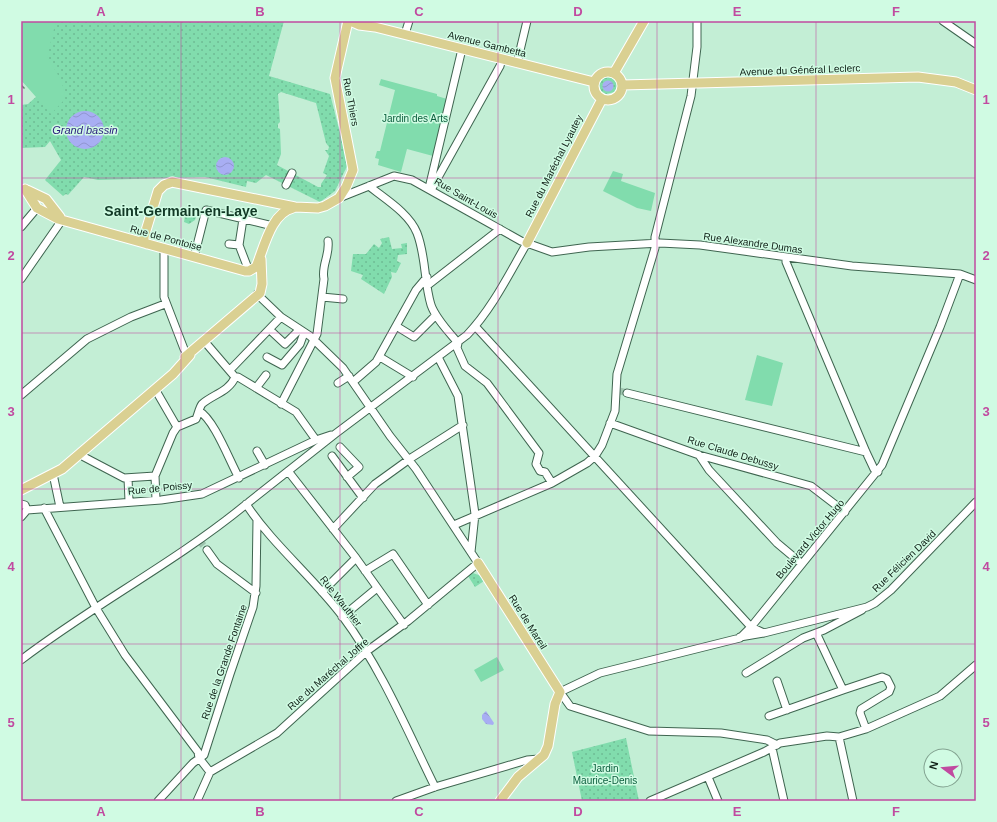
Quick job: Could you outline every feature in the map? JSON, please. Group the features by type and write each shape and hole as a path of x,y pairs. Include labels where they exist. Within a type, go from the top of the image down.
{"main road":[{"name":"Avenue Gambetta","path":"349,21 355,24 405,34 594,82"},
{"name":"Rue Thiers","path":"349,21 335,78 353,165 353,172 350,180"},
{"name":"Avenue Gambetta","path":"364,21 375,27"},
{"path":"614,73 643,21"},
{"path":"602,73 614,73 620,78 622,85 617,97 610,100 602,99 595,93 594,82 602,73"},
{"name":"Avenue du Général Leclerc","path":"622,85 918,77 956,82 976,90"},
{"name":"Rue du Maréchal Lyautey","path":"527,243 602,99"},
{"path":"146,240 158,191 164,185 172,182 272,204 318,208 325,206 339,198 350,180"},
{"path":"23,187 41,204 62,220"},
{"path":"245,271 256,266 261,256 274,222 276,210 272,204"},
{"path":"274,222 282,211 295,207"},
{"name":"Rue de Pontoise","path":"62,220 134,241 146,240 164,249 245,271 258,281 258,290"},
{"path":"21,490 53,474 81,453 156,386 182,359 190,355 205,342 258,290 262,289 261,256"},
{"name":"Rue de Mareil","path":"478,563 560,692"},
{"path":"500,801 518,777 539,759 546,750 555,704 560,692"}],"street":[{"path":"405,34 409,21"},
{"path":"517,63 527,21"},
{"path":"454,525 552,483 587,463 595,456 602,445 621,391 617,374 655,248 654,243 668,182 691,96 691,84 697,47 697,21"},
{"path":"944,21 976,44"},
{"path":"430,189 462,49"},
{"path":"430,189 500,66 502,59"},
{"path":"286,185 292,173"},
{"name":"Rue Saint-Louis","path":"369,186 394,176 412,180 527,243"},
{"path":"350,180 353,192"},
{"path":"339,198 369,186 402,213 416,232 427,277 431,306 436,315 458,343 457,348 465,366 487,383 539,453 536,464 540,471 545,472 552,483"},
{"path":"21,227 41,204"},
{"path":"194,257 206,210 243,219 274,222"},
{"path":"243,219 239,245 245,271"},
{"path":"21,279 62,220"},
{"path":"428,285 500,229"},
{"path":"281,404 314,341 319,324 324,279 323,272 330,250 328,241"},
{"path":"21,660 96,608 142,580 246,504 265,492 288,471 335,434 458,343 475,326 502,287 527,243"},
{"name":"Rue Alexandre Dumas","path":"527,243 552,252 589,247 654,243 700,246 852,266 960,274 976,280"},
{"path":"229,244 239,245"},
{"path":"164,249 165,304 184,349 190,355"},
{"path":"786,258 786,262 866,452 874,469 878,472"},
{"name":"Boulevard Victor Hugo","path":"740,638 751,627 883,464 940,327 960,274"},
{"path":"338,383 351,379 372,367 380,357 416,290 427,277"},
{"path":"258,290 281,317 333,357 351,379 454,525 478,563"},
{"path":"322,297 343,299"},
{"path":"21,395 88,339 131,317 165,304"},
{"path":"396,326 414,337 436,315"},
{"path":"230,370 281,317"},
{"path":"475,326 751,627 764,633"},
{"path":"270,330 285,344 301,331"},
{"path":"267,358 282,365 300,344 301,331"},
{"path":"205,342 235,377 238,377 296,412 316,440"},
{"path":"380,357 413,377"},
{"path":"438,357 458,396 475,517 472,552"},
{"path":"256,388 266,375"},
{"path":"156,500 155,476 173,433 177,427 196,419 202,404 232,383 235,377"},
{"path":"156,386 177,427"},
{"path":"621,391 866,452"},
{"path":"199,411 203,413 213,427 239,478"},
{"name":"Rue Claude Debussy","path":"610,423 699,455 811,486 845,512"},
{"path":"333,529 376,484 409,460 463,425"},
{"name":"Rue de Poissy","path":"24,506 44,508 60,507 156,500 202,494 239,478 316,440 335,434"},
{"path":"340,447 359,467 347,477"},
{"path":"257,451 265,465"},
{"path":"81,453 90,460 124,478 155,476"},
{"path":"699,455 709,470 772,537 802,564"},
{"path":"332,456 363,498"},
{"path":"288,471 356,558 404,625"},
{"path":"53,474 60,507"},
{"path":"128,478 129,501"},
{"name":"Rue Félicien David","path":"740,638 866,607 875,603 891,590 976,502"},
{"name":"Rue Wauthier","path":"246,504 256,520 342,616 367,651 436,787"},
{"path":"21,517 24,506"},
{"path":"44,508 96,608 135,670 198,752 199,758 210,772 197,801"},
{"name":"Rue de la Grande Fontaine","path":"158,801 199,758 204,755 232,668 251,616 256,592 256,520"},
{"path":"207,550 217,564 256,592"},
{"path":"365,571 393,554 428,606"},
{"path":"322,592 356,558"},
{"name":"Rue du Maréchal Joffre","path":"210,772 277,733 367,651 428,606 478,563"},
{"path":"342,616 377,588"},
{"path":"746,673 803,638 846,620 866,607"},
{"path":"818,637 843,690"},
{"path":"740,638 600,673 560,692 570,706 649,731 721,733 767,740 775,746 784,801"},
{"path":"650,801 708,777 775,746 827,736 839,737 866,728 940,696 976,665"},
{"path":"769,716 882,677 887,679 891,687 889,692 861,709 860,713 866,728"},
{"path":"777,681 787,710"},
{"path":"839,737 853,801"},
{"path":"396,801 436,787 527,760 539,759"},
{"path":"708,777 718,801"}],"green space":[{"path":"21,21 284,21 269,76 330,94 348,164 335,191 320,202 266,175 256,183 247,181 246,187 205,177 98,180 84,177 68,195 66,194 63,196 45,180 61,160 50,141 45,147 21,148 21,105 28,104 37,96 21,80","holes":["281,92 316,103 326,143 329,147 328,150 325,150 329,156 323,173 327,175 321,184 321,187 318,187 277,165 281,154 280,129 278,128 278,124 280,122 278,94"]},
{"path":"21,21 56,21 47,57 61,82 65,93 65,99 51,114 21,80"},
{"path":"609,76 616,81 617,86 615,92 606,94 601,91 599,85 603,78"},
{"name":"Jardin des Arts","path":"381,79 437,94 437,96 447,99 433,156 407,149 401,172 378,165 379,159 375,158 377,151 380,151 395,90 379,85"},
{"path":"613,171 623,174 621,181 655,193 651,211 637,208 603,191"},
{"path":"187,208 195,209 197,212 196,216 186,213"},
{"path":"188,215 196,217 195,220 189,224 184,222 185,216"},
{"path":"389,237 392,249 402,248 401,244 407,243 407,254 398,255 397,261 401,263 396,273 391,272 392,277 384,294 361,279 363,275 351,271 353,254 366,254 374,244 379,248 382,243 380,239"},
{"path":"757,355 783,363 772,406 745,400"},
{"path":"473,573 481,576 484,581 475,587 468,576"},
{"path":"497,657 504,670 481,682 474,670"},
{"name":"Jardin Maurice-Denis","path":"626,738 639,801 582,801 572,752"}],"water":[{"path":"608,80 612,82 614,86 612,90 608,92 604,90 602,86 604,82"},
{"name":"Grand bassin","path":"81,111 89,111 96,114 101,119 104,130 101,141 96,146 89,149 81,149 74,146 69,141 66,134 66,126 69,119 74,114"},
{"path":"225,157 231,160 234,166 231,172 225,175 219,172 216,166 219,160"},
{"path":"486,711 494,723 493,725 486,724 482,719 482,715"}],"tunnel":[{"path":"620,391 627,393"},
{"path":"199,540 207,550"}],"railway":[{"path":"21,85 27,91"}],"district":[{"name":"Saint-Germain-en-Laye","path":"181,211"}]}
